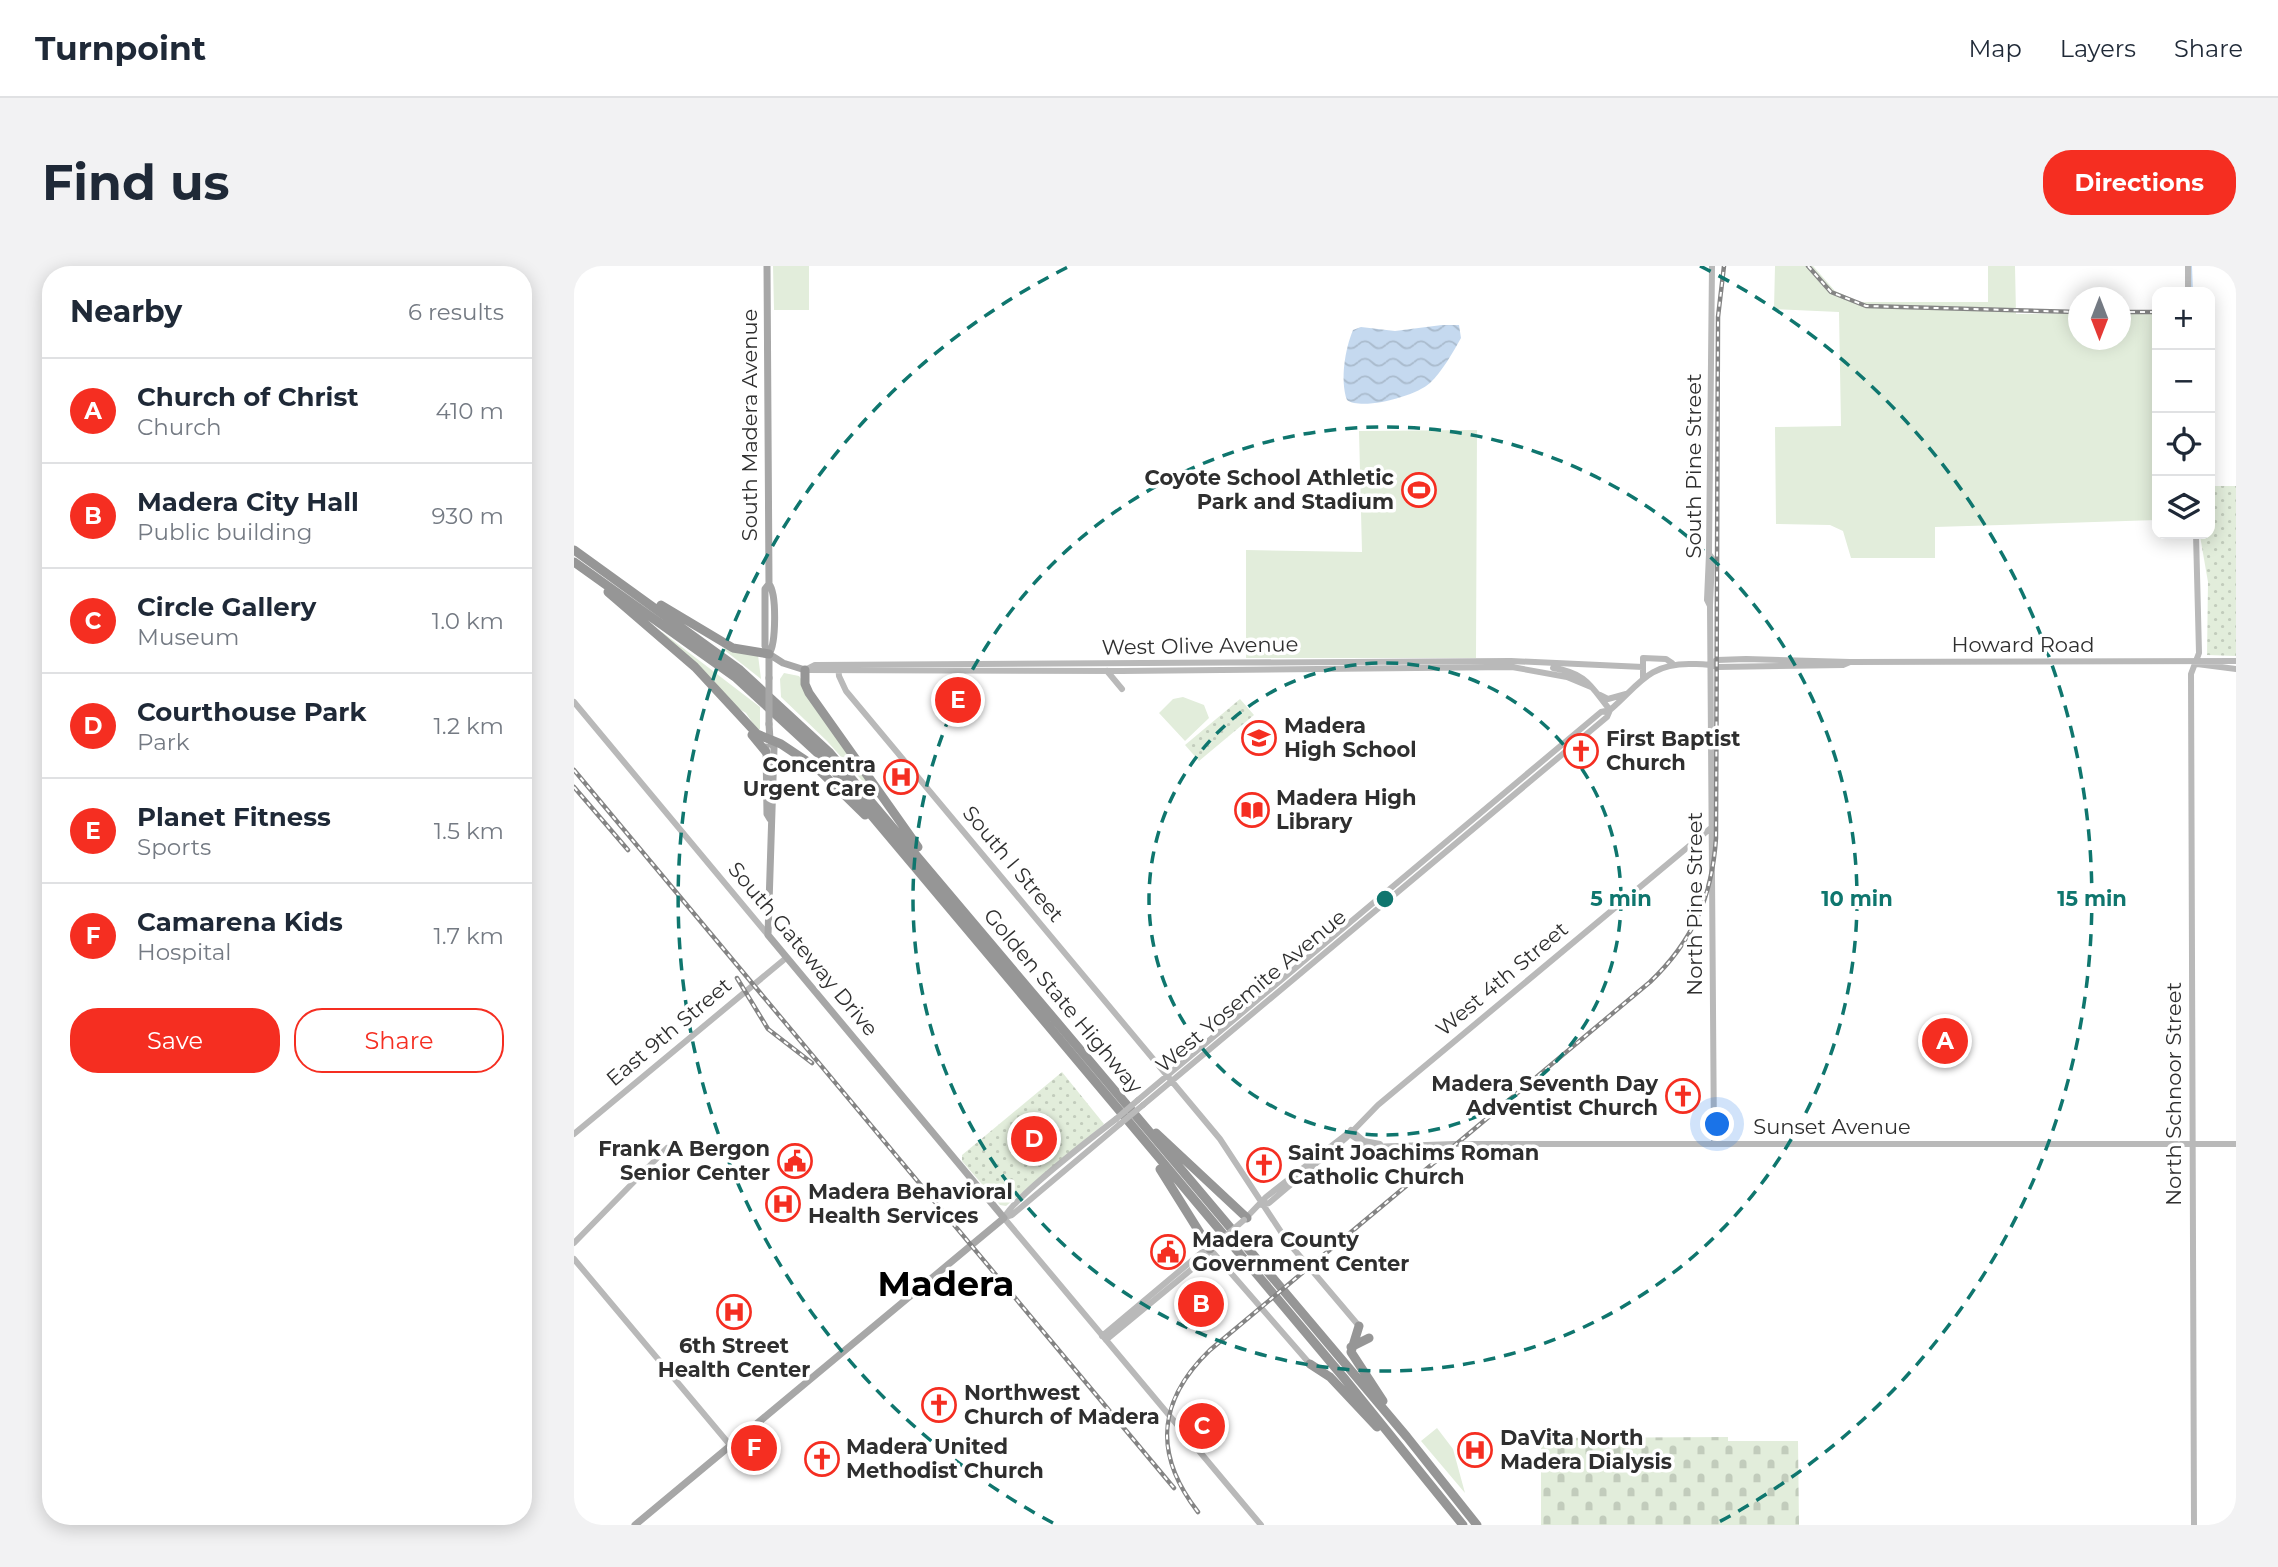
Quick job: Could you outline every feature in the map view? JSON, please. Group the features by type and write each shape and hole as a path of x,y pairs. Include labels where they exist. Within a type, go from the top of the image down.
{"highway":[{"path":"574,550 725,644 769,654"},
{"name":"Golden State Highway","path":"574,550 704,642 782,706 851,776 1140,1139 1463,1525"},
{"path":"574,563 685,657 757,734 825,775 926,872"},
{"name":"Golden State Highway","path":"574,563 698,649 782,717 825,760 1127,1104 1210,1207 1407,1437 1477,1525"},
{"path":"805,670 805,684 809,693 917,846 926,872"},
{"path":"740,717 766,752"},
{"path":"1127,1104 1246,1219"},
{"path":"1140,1139 1212,1247"},
{"path":"1359,1326 1351,1347 1355,1360 1407,1437"},
{"path":"1351,1347 1369,1338"},
{"path":"1310,1364 1330,1377 1429,1483"}],"main road":[{"name":"South Madera Avenue","path":"767,266 769,584 773,589 774,615 773,648 769,654 770,740 766,752 767,814 770,819"},
{"name":"South Pine Street","path":"1711,664 1710,605 1707,600 1713,558 1709,554 1713,266"},
{"path":"2188,266 2188,287"},
{"name":"North Schnoor Street","path":"2194,1525 2191,674 2199,653 2196,539"},
{"name":"West Olive Avenue","path":"769,654 790,666 805,670 1439,661 1597,667 1665,659 1674,664"},
{"name":"Howard Road","path":"1711,664 1717,667 1843,665 1850,662 2236,662"},
{"path":"1643,663 1643,679"},
{"name":"Howard Road","path":"2195,663 2210,668 2236,669"},
{"path":"1534,664 1581,676 1610,710"},
{"path":"1674,664 1711,664"},
{"name":"West Yosemite Avenue","path":"1004,1218 1012,1215 1115,1124 1601,712 1610,710 1643,679 1664,665 1674,664"},
{"name":"North Pine Street","path":"1711,664 1714,1144"},
{"path":"769,678 777,668 790,666"},
{"name":"West Olive Avenue","path":"838,668 1107,671 1512,667 1567,677 1593,690"},
{"path":"1553,674 1581,676 1597,667"},
{"name":"South I Street","path":"838,668 848,694 1220,1139 1287,1241 1359,1326"},
{"path":"1107,671 1122,690"},
{"path":"1593,690 1608,699 1628,693"},
{"name":"South Gateway Drive","path":"574,702 1004,1218"},
{"name":"South Madera Avenue","path":"768,935 774,748 770,740"},
{"name":"West 4th Street","path":"1104,1338 1201,1253 1246,1219 1274,1191 1350,1131 1712,827"},
{"name":"East 9th Street","path":"574,1134 786,958"},
{"name":"Sunset Avenue","path":"1350,1131 1364,1141 1385,1145 2236,1144"},
{"path":"574,1243 667,1148"},
{"path":"635,1525 1004,1218 1261,1525"},
{"path":"1212,1247 1310,1364"},
{"path":"574,1259 730,1445"}],"green space":[{"path":"773,266 809,266 809,310 774,310"},
{"path":"1775,266 1813,266 1835,291 1860,302 1988,302 1988,266 2015,266 2016,314 2068,313 2068,350 2131,350 2131,313 2152,312 2152,520 1935,527 1935,558 1851,558 1843,531 1830,525 1776,524 1775,427 1841,426 1839,312 1774,309"},
{"name":"Coyote School Athletic Park and Stadium","path":"1477,430 1476,658 1246,658 1246,550 1362,552 1359,431"},
{"path":"2215,486 2236,486 2236,656 2207,655 2208,582 2201,539 2215,539"},
{"path":"662,632 760,707 758,731 746,713 733,705 661,634"},
{"path":"725,646 758,655 761,679 723,649"},
{"path":"784,673 799,676 877,792 874,794 827,741 781,697 780,679"},
{"path":"1183,697 1204,705 1209,718 1185,741 1159,713 1173,699"},
{"path":"1240,699 1254,715 1199,761 1185,745"},
{"path":"1062,1072 1104,1124 1006,1206 1000,1205 962,1161 962,1155"},
{"path":"1437,1428 1453,1449 1465,1493 1421,1441"},
{"path":"1728,1437 1728,1441 1798,1441 1799,1525 1541,1525 1541,1438"}],"water":[{"path":"1459,325 1461,338 1443,368 1430,383 1413,393 1376,403 1354,403 1347,400 1344,365 1353,330 1361,327 1395,331"}],"waterway":[{"path":"2191,266 2192,287"}],"railway":[{"path":"1198,1512 1173,1469 1167,1428 1179,1389 1192,1369 1210,1350 1650,982 1678,950 1698,917 1710,880 1716,838 1718,317 1724,266"},
{"path":"1808,266 1831,292 1866,306 2068,312"},
{"path":"2131,312 2152,312"},
{"path":"574,770 1174,1488"},
{"path":"574,787 628,850"},
{"path":"737,978 768,1029 812,1063"}],"place":[{"name":"Coyote School Athletic Park and Stadium","path":"1419,490"},
{"name":"Planet Fitness","path":"958,700"},
{"name":"Madera High School","path":"1259,738"},
{"name":"First Baptist Church","path":"1581,751"},
{"name":"Concentra Urgent Care","path":"901,777"},
{"name":"Madera High Library","path":"1252,810"},
{"name":"Church of Christ","path":"1945,1041"},
{"name":"Madera Seventh Day Adventist Church","path":"1683,1096"},
{"name":"Courthouse Park","path":"1034,1139"},
{"name":"Frank A Bergon Senior Center","path":"795,1161"},
{"name":"Saint Joachims Roman Catholic Church","path":"1264,1165"},
{"name":"Madera Behavioral Health Services","path":"783,1204"},
{"name":"Madera County Government Center","path":"1168,1252"},
{"name":"Madera City Hall","path":"1201,1304"},
{"name":"6th Street Health Center","path":"734,1312"},
{"name":"Northwest Church of Madera","path":"939,1405"},
{"name":"Circle Gallery","path":"1202,1426"},
{"name":"Camarena Kids","path":"754,1448"},
{"name":"DaVita North Madera Dialysis","path":"1475,1450"},
{"name":"Madera United Methodist Church","path":"822,1459"}],"district":[{"name":"Madera","path":"946,1284"}]}
